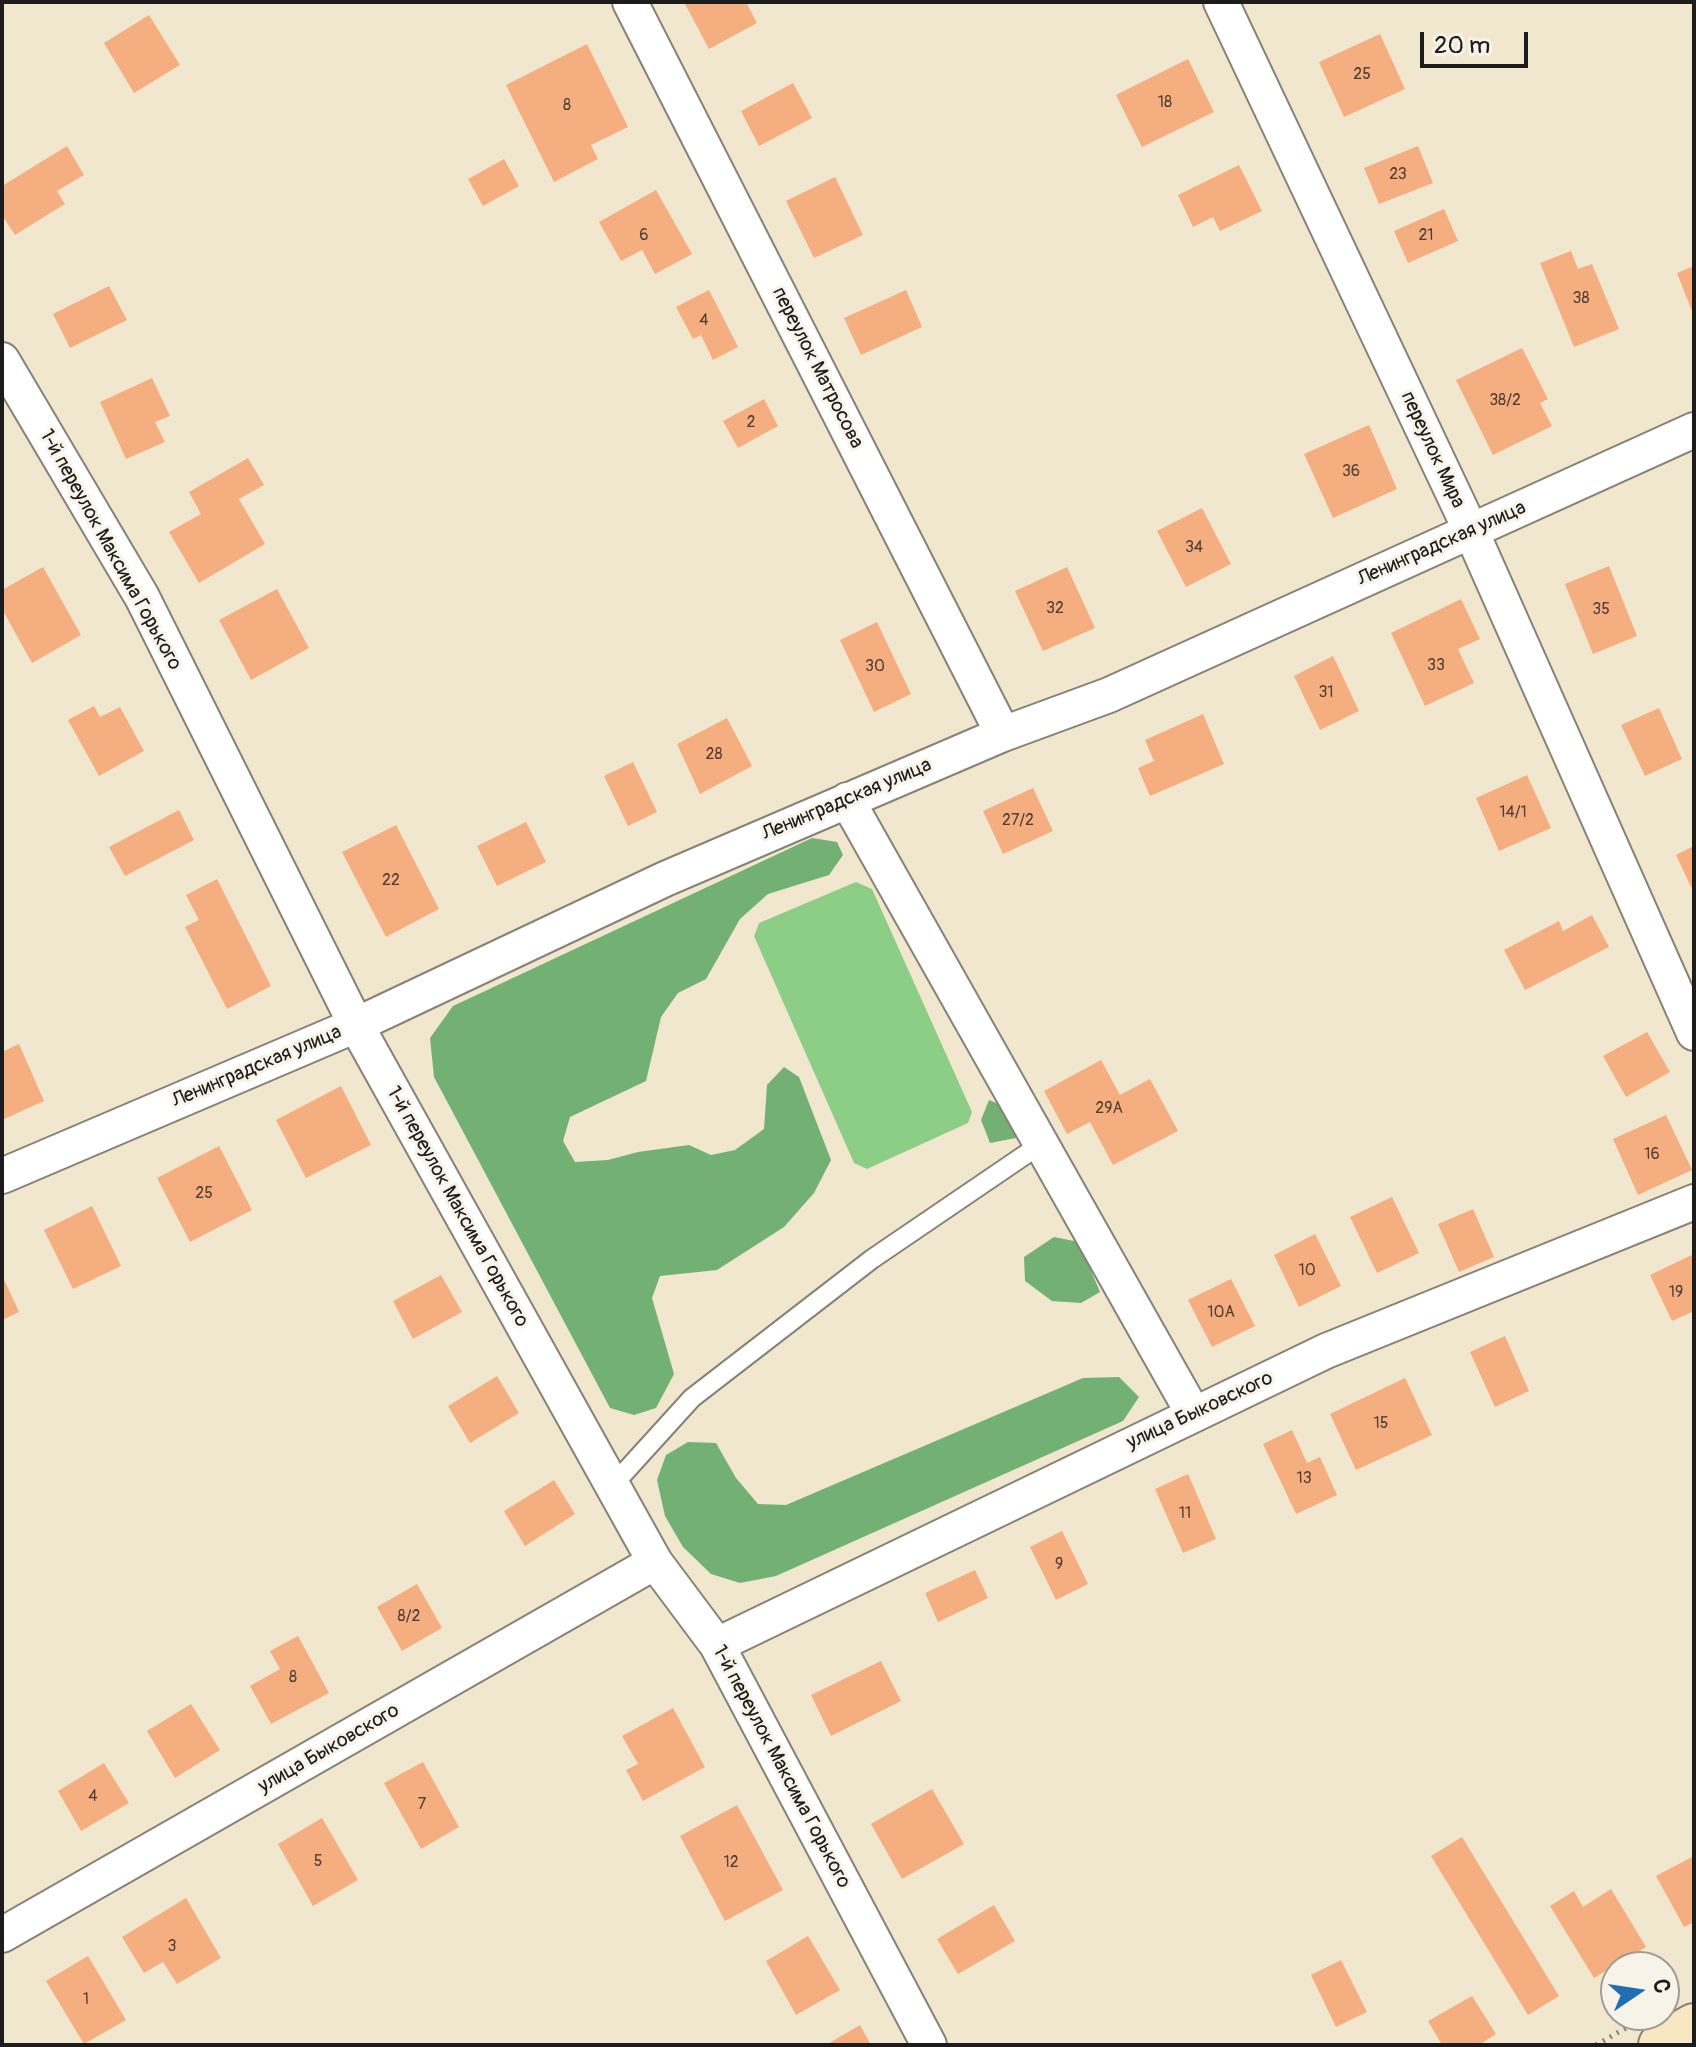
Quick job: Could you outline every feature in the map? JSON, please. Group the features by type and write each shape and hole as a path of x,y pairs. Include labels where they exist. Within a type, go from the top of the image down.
{"main road":[{"path":"1661,2045 1694,2026"}],"street":[{"name":"переулок Матросова","path":"630,2 1003,734"},
{"name":"переулок Мира","path":"1221,2 1471,531 1694,1033"},
{"name":"1-й переулок Максима Горького","path":"2,360 142,597 356,1025 655,1562 717,1645 929,2045"},
{"name":"Ленинградская улица","path":"2,1176 356,1025 665,879 1003,734 1109,695 1694,430"},
{"path":"847,800 1193,1413"},
{"name":"улица Быковского","path":"717,1645 1326,1351 1694,1202"},
{"name":"улица Быковского","path":"2,1935 655,1562"}],"lane":[{"path":"613,1485 692,1398 872,1259 1041,1144"}],"green space":[{"path":"812,838 837,842 843,855 829,875 768,894 740,919 706,979 678,993 661,1017 646,1081 570,1117 563,1141 575,1162 608,1160 638,1152 689,1145 711,1155 735,1150 764,1129 767,1085 784,1067 799,1077 831,1160 814,1193 784,1227 717,1270 660,1276 652,1298 674,1374 656,1408 634,1415 610,1408 434,1077 430,1038 453,1006"},
{"path":"856,882 872,889 972,1112 968,1123 867,1169 854,1163 754,936 759,923"},
{"path":"989,1100 1006,1107 1021,1137 990,1143 981,1120"},
{"path":"1054,1237 1079,1242 1100,1292 1081,1303 1052,1301 1025,1281 1024,1257"},
{"path":"1119,1377 1139,1397 1123,1421 776,1576 740,1583 711,1574 683,1547 665,1516 657,1480 666,1455 688,1442 716,1443 736,1478 758,1504 786,1505 1083,1378"}],"building":[{"path":"684,2 746,2 757,23 709,49"},
{"path":"149,15 180,65 134,93 104,43"},
{"path":"1380,34 1405,89 1344,117 1319,62"},
{"path":"587,44 628,127 591,145 598,159 554,182 506,85"},
{"path":"1188,59 1214,112 1142,147 1116,95"},
{"path":"793,83 812,118 759,146 741,111"},
{"path":"67,146 84,175 57,191 65,204 15,235 2,215 2,186"},
{"path":"1418,146 1433,183 1379,204 1364,168"},
{"path":"504,159 519,186 483,206 468,179"},
{"path":"1239,165 1262,211 1220,231 1213,217 1193,227 1178,195"},
{"path":"835,177 863,235 814,258 786,201"},
{"path":"656,190 692,254 655,274 642,250 621,261 599,222"},
{"path":"1444,209 1458,241 1408,263 1394,231"},
{"path":"1571,251 1578,269 1592,264 1619,329 1574,347 1540,263"},
{"path":"1694,266 1694,316 1677,273"},
{"path":"109,286 127,320 70,348 53,314"},
{"path":"709,290 738,347 713,360 701,335 693,339 676,307"},
{"path":"906,290 922,327 861,355 844,318"},
{"path":"1522,348 1548,399 1540,403 1552,426 1493,455 1456,380"},
{"path":"152,378 170,416 155,422 165,442 126,459 100,402"},
{"path":"764,399 778,426 738,448 723,421"},
{"path":"1369,425 1397,489 1333,518 1304,454"},
{"path":"248,458 264,485 239,499 265,544 199,583 169,532 201,514 189,492"},
{"path":"1202,508 1231,564 1186,587 1157,531"},
{"path":"1609,566 1637,636 1593,654 1565,584"},
{"path":"43,567 81,635 32,663 2,609 2,590"},
{"path":"1067,567 1095,628 1043,651 1015,591"},
{"path":"277,589 309,648 251,680 219,620"},
{"path":"1461,599 1480,639 1458,649 1474,683 1425,706 1391,633"},
{"path":"877,622 911,694 874,712 840,640"},
{"path":"1333,656 1359,711 1320,730 1294,676"},
{"path":"94,706 100,717 120,707 144,751 99,776 68,720"},
{"path":"1659,708 1682,759 1645,776 1621,725"},
{"path":"1203,714 1224,764 1150,796 1138,768 1154,761 1145,740"},
{"path":"727,718 752,766 700,794 677,744"},
{"path":"633,762 657,812 628,826 604,776"},
{"path":"1527,775 1551,828 1499,851 1476,798"},
{"path":"1033,788 1053,831 1003,854 983,811"},
{"path":"179,810 194,840 125,876 109,847"},
{"path":"526,822 546,862 497,886 477,846"},
{"path":"396,825 439,909 386,937 342,852"},
{"path":"1694,846 1694,886 1691,887 1676,855"},
{"path":"217,879 271,986 227,1009 185,927 199,920 186,895"},
{"path":"1592,915 1609,947 1525,990 1504,950 1559,921 1563,931"},
{"path":"1647,1032 1670,1072 1626,1097 1603,1056"},
{"path":"19,1044 44,1101 2,1120 2,1052"},
{"path":"1101,1060 1120,1095 1150,1079 1178,1131 1113,1165 1090,1122 1067,1134 1044,1091"},
{"path":"341,1086 371,1145 306,1178 276,1120"},
{"path":"1666,1115 1692,1170 1638,1195 1613,1139"},
{"path":"219,1146 252,1210 190,1242 157,1178"},
{"path":"1392,1197 1419,1253 1377,1273 1350,1217"},
{"path":"92,1206 121,1266 73,1289 44,1230"},
{"path":"1473,1209 1494,1257 1459,1272 1438,1224"},
{"path":"1315,1234 1341,1286 1299,1307 1274,1255"},
{"path":"1694,1254 1694,1311 1672,1321 1650,1275"},
{"path":"2,1275 19,1312 2,1320"},
{"path":"441,1275 462,1312 413,1339 393,1301"},
{"path":"1231,1279 1255,1326 1212,1347 1188,1300"},
{"path":"1505,1336 1529,1391 1495,1407 1470,1352"},
{"path":"497,1376 519,1413 470,1443 448,1406"},
{"path":"1405,1378 1432,1435 1356,1470 1330,1414"},
{"path":"1292,1430 1307,1463 1320,1457 1337,1495 1296,1514 1263,1444"},
{"path":"1188,1474 1216,1539 1183,1553 1155,1489"},
{"path":"554,1480 575,1514 525,1546 504,1511"},
{"path":"1062,1531 1088,1584 1056,1600 1030,1547"},
{"path":"975,1570 988,1598 938,1622 925,1593"},
{"path":"417,1584 442,1628 402,1651 377,1607"},
{"path":"298,1636 329,1693 271,1724 250,1686 280,1669 270,1651"},
{"path":"881,1661 901,1701 831,1736 811,1695"},
{"path":"191,1704 220,1750 175,1778 147,1731"},
{"path":"673,1708 705,1767 643,1801 626,1770 638,1764 622,1736"},
{"path":"423,1762 459,1827 421,1849 384,1783"},
{"path":"104,1763 129,1803 81,1831 58,1791"},
{"path":"932,1789 964,1844 902,1879 871,1824"},
{"path":"737,1805 783,1890 725,1921 680,1836"},
{"path":"322,1818 358,1880 313,1906 278,1844"},
{"path":"1462,1837 1559,1996 1528,2015 1431,1856"},
{"path":"1694,1856 1694,1922 1684,1927 1656,1876"},
{"path":"1611,1889 1646,1947 1639,1951 1600,1951 1600,1974 1594,1978 1550,1906 1574,1891 1583,1907"},
{"path":"186,1898 221,1958 177,1984 163,1962 144,1973 122,1937"},
{"path":"994,1905 1015,1941 958,1974 937,1939"},
{"path":"808,1936 840,1990 796,2015 766,1961"},
{"path":"88,1956 126,2020 84,2044 46,1981"},
{"path":"1341,1960 1367,2012 1336,2027 1311,1975"},
{"path":"1472,1996 1496,2034 1479,2045 1442,2045 1428,2021"},
{"path":"860,2025 871,2045 826,2045"}]}
